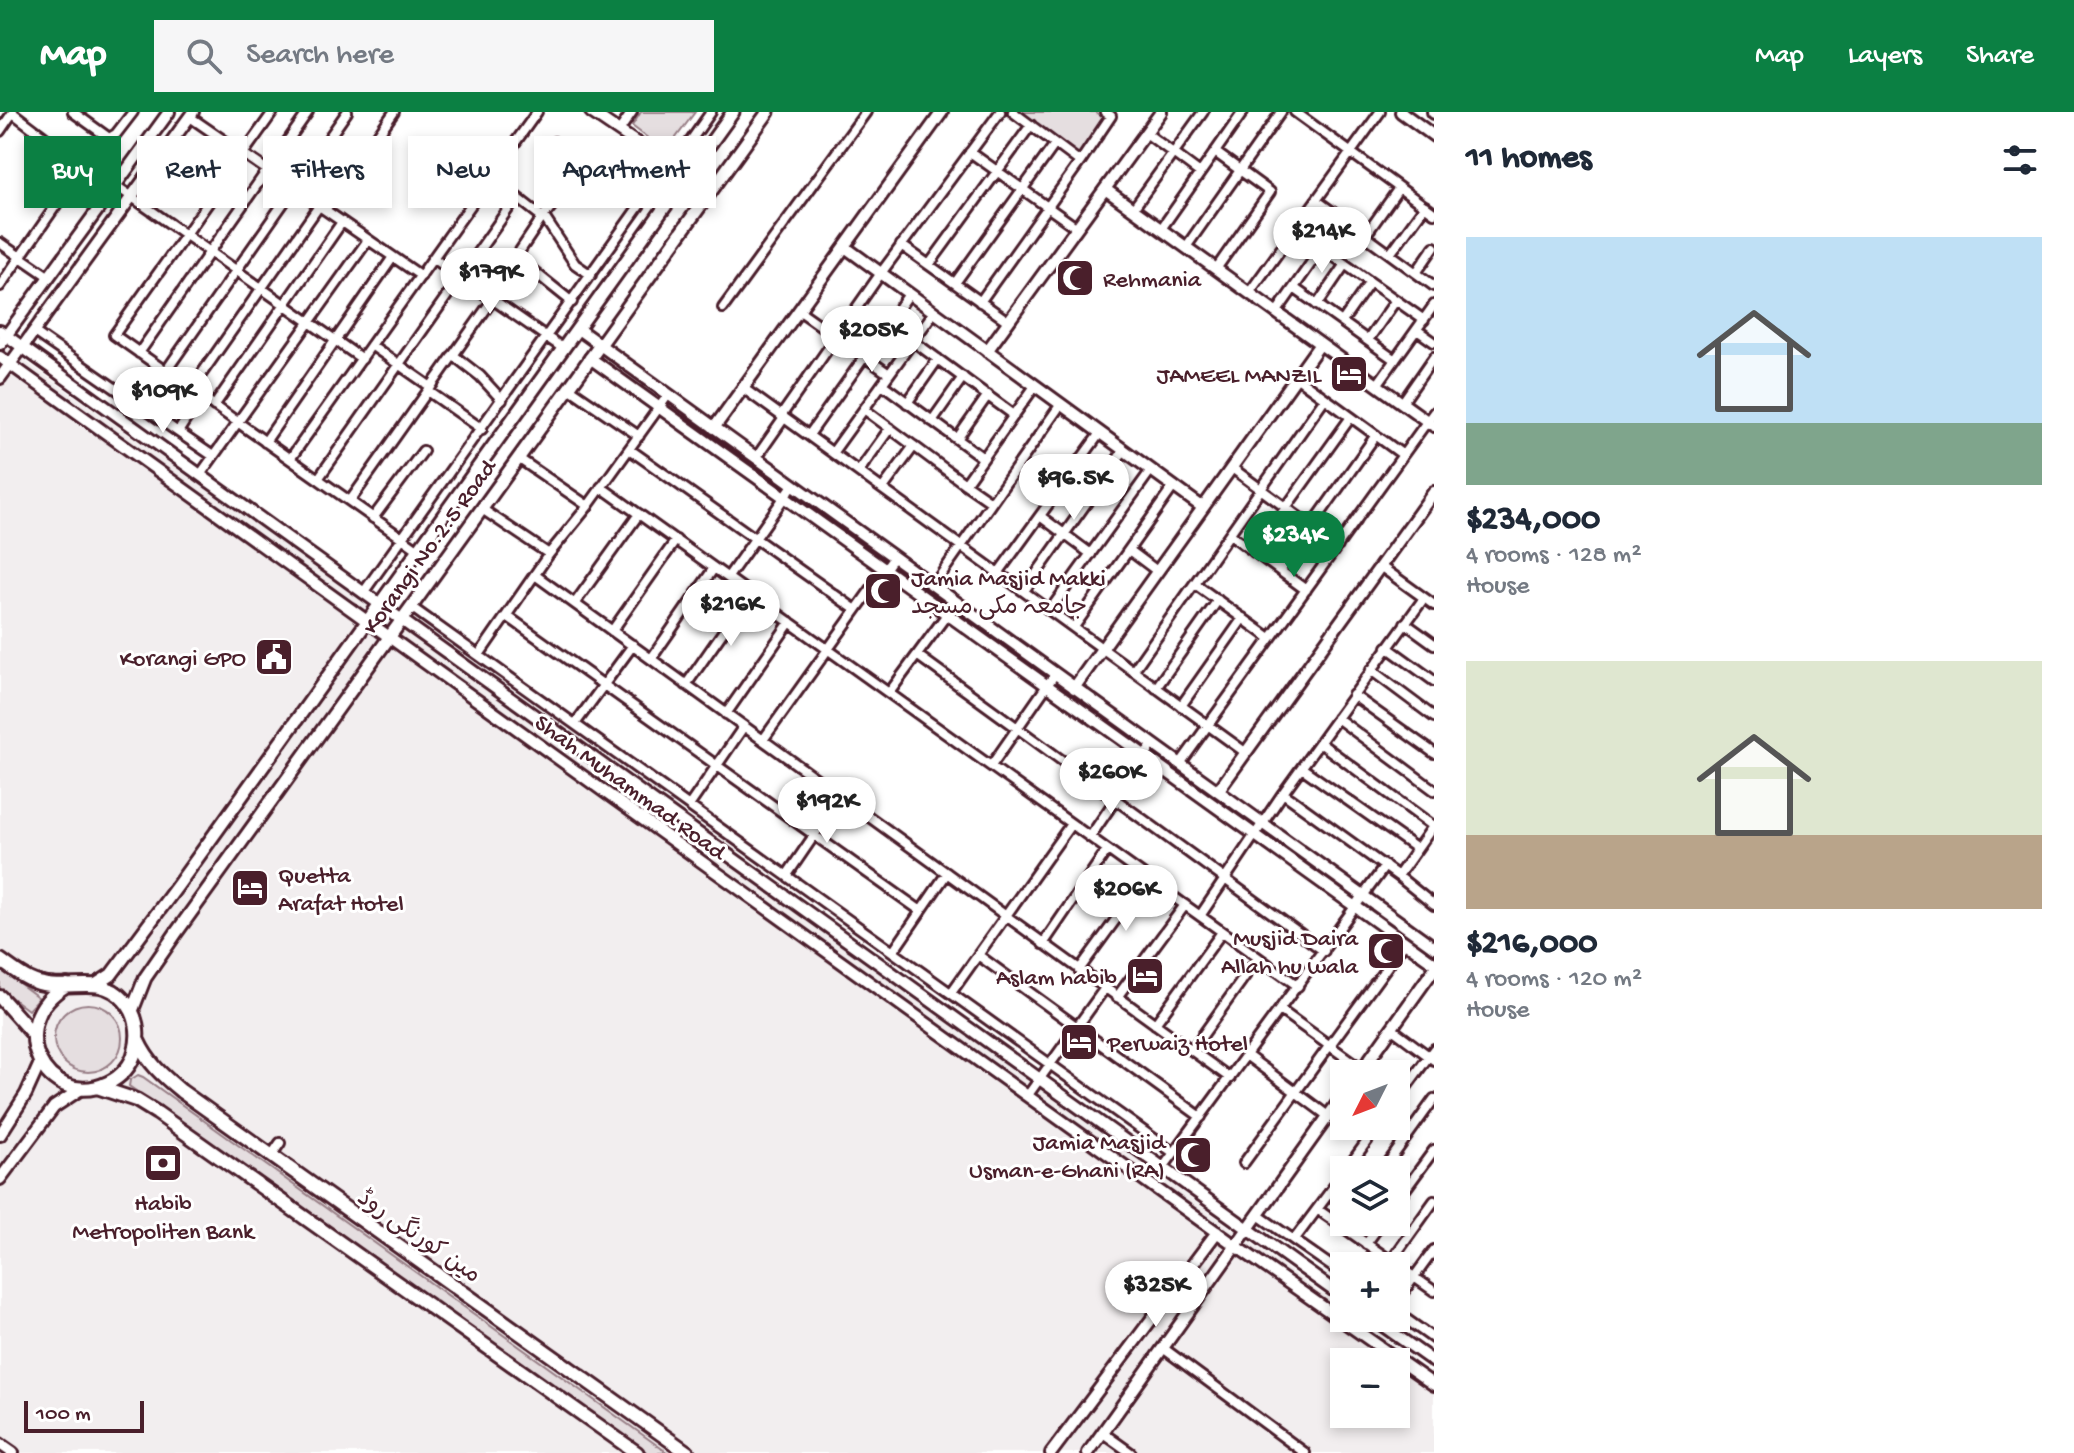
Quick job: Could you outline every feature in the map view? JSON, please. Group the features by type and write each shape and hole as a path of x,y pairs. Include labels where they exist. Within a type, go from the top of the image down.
{"main road":[{"name":"Korangi No.2.5 Road","path":"716,136 733,112"},
{"name":"Korangi No.2.5 Road","path":"132,1011 135,999 153,967 768,112"},
{"name":"Korangi No.2.5 Road","path":"97,984 111,975 665,208"},
{"path":"0,960 42,984 97,984 111,989 123,999 137,1025 138,1041 134,1057 125,1071 97,1087 81,1089 65,1085 51,1076 33,1048 35,1017 42,1004 67,985"},
{"path":"0,997 32,1033"},
{"name":"مین کورنگی روڈ","path":"138,1041 145,1056 170,1082 688,1453"},
{"path":"97,1087 136,1100 157,1113 637,1453"}],"street":[{"path":"73,112 109,138 116,134 133,112"},
{"path":"121,177 169,112"},
{"path":"247,148 273,112"},
{"path":"291,136 308,112"},
{"path":"330,136 347,112"},
{"path":"376,136 394,112"},
{"path":"518,139 537,112"},
{"path":"591,112 627,136"},
{"path":"619,131 632,112"},
{"path":"693,136 711,112"},
{"path":"723,308 866,112"},
{"path":"714,428 942,112"},
{"path":"756,458 881,273 1000,112"},
{"path":"1013,112 1080,162"},
{"path":"987,351 1161,112"},
{"path":"1133,209 1203,112"},
{"path":"1161,229 1243,112"},
{"path":"1186,247 1281,112"},
{"path":"1295,112 1434,213"},
{"path":"1249,293 1380,112"},
{"path":"1401,112 1434,136"},
{"path":"0,131 13,113 63,151 74,167 68,188 0,286"},
{"path":"980,302 1080,162 1110,113"},
{"path":"0,378 192,114 220,136"},
{"path":"929,265 1031,125"},
{"path":"1146,133 1200,173"},
{"path":"955,283 1055,144"},
{"path":"970,152 1077,228"},
{"path":"1215,152 1270,192 1216,269"},
{"path":"139,353 263,176"},
{"path":"1365,236 1399,188"},
{"path":"121,189 362,359"},
{"path":"1105,189 1402,403 1432,420 1403,455 1180,764"},
{"path":"518,200 551,225 575,264 591,275"},
{"path":"1316,200 1434,286"},
{"path":"1390,254 1425,206"},
{"path":"2,337 98,208"},
{"path":"205,208 114,335 419,550"},
{"path":"166,371 280,208"},
{"path":"191,389 261,288 322,208 421,276"},
{"path":"290,459 469,208"},
{"path":"318,479 509,208"},
{"path":"350,501 453,355 550,208"},
{"path":"363,593 638,208"},
{"path":"1276,313 1342,219"},
{"path":"214,406 342,222"},
{"path":"200,475 368,240"},
{"path":"0,243 48,276"},
{"path":"901,245 1009,322"},
{"path":"845,247 1202,507"},
{"path":"1416,273 1434,247"},
{"path":"1322,248 1424,320"},
{"path":"265,442 393,257"},
{"path":"516,257 572,302"},
{"path":"433,258 564,349"},
{"path":"1317,305 1345,264"},
{"path":"1342,322 1370,282"},
{"path":"1294,288 1395,360"},
{"path":"809,435 909,294"},
{"path":"1368,340 1396,300"},
{"path":"1377,385 1434,305"},
{"path":"800,311 889,374"},
{"path":"833,452 934,312"},
{"path":"578,329 1434,947"},
{"path":"1417,330 1434,342"},
{"path":"34,332 213,456"},
{"name":"Shah Muhammad Road","path":"2,337 23,347 1330,1288"},
{"path":"913,341 1014,415"},
{"path":"1074,688 1320,344"},
{"path":"371,345 482,429"},
{"path":"453,355 480,376 502,400"},
{"name":"Shah Muhammad Road","path":"0,357 1434,1385"},
{"path":"1402,403 1434,357"},
{"path":"590,358 1356,906 1434,966 1368,1060"},
{"path":"907,403 938,359"},
{"path":"932,421 963,377"},
{"path":"1296,377 1403,455"},
{"path":"882,384 983,458"},
{"path":"965,484 1035,386"},
{"path":"569,388 639,436"},
{"path":"743,388 1245,752"},
{"path":"479,655 549,554 588,506 668,395"},
{"path":"957,439 988,395"},
{"path":"178,432 201,396"},
{"path":"1133,671 1325,398"},
{"path":"933,586 1061,404"},
{"path":"864,409 991,502"},
{"path":"1254,552 1351,417"},
{"path":"859,471 890,428"},
{"path":"999,572 1100,433"},
{"path":"1280,571 1376,435"},
{"path":"883,488 914,446"},
{"path":"629,449 856,610"},
{"path":"1024,591 1124,450"},
{"path":"373,518 423,451"},
{"path":"518,458 588,506"},
{"path":"1232,468 1338,546"},
{"path":"1050,610 1151,470"},
{"path":"728,577 793,485"},
{"path":"1074,627 1174,486"},
{"path":"601,487 1298,986"},
{"path":"1218,791 1433,495"},
{"path":"482,509 549,554"},
{"path":"575,603 639,514"},
{"path":"1040,516 1091,554"},
{"path":"1230,534 1306,590"},
{"path":"612,631 676,540"},
{"path":"1129,550 1157,571"},
{"path":"763,740 894,557"},
{"path":"1380,566 1434,605"},
{"path":"651,659 714,568"},
{"path":"535,575 1230,1078"},
{"path":"1195,584 1270,638"},
{"path":"686,685 750,593"},
{"path":"1200,916 1283,793 1424,598"},
{"path":"1156,688 1218,600"},
{"path":"889,693 956,602"},
{"path":"411,607 1174,1153"},
{"path":"507,616 921,911"},
{"path":"1181,706 1243,618"},
{"path":"726,714 790,622"},
{"path":"1405,623 1434,644"},
{"path":"575,724 633,645"},
{"path":"1387,647 1434,681"},
{"path":"917,655 1324,951"},
{"path":"1371,670 1434,717"},
{"path":"991,766 1055,674"},
{"path":"1353,695 1434,753"},
{"path":"1337,718 1434,790"},
{"path":"689,806 744,726"},
{"path":"1320,743 1434,825 1398,876"},
{"path":"1090,837 1153,744"},
{"path":"1302,768 1417,849"},
{"path":"1283,793 1434,905"},
{"path":"787,875 841,796"},
{"path":"951,993 1071,824"},
{"path":"1043,944 1107,850"},
{"path":"1162,1169 1385,866"},
{"path":"893,952 947,873"},
{"path":"1079,970 1146,878"},
{"path":"775,914 786,898"},
{"path":"1117,997 1185,905"},
{"path":"1155,1024 1222,932"},
{"path":"1244,1163 1405,942"},
{"path":"978,955 1201,1117"},
{"path":"1192,1050 1258,958"},
{"path":"1028,1095 1105,988"},
{"path":"1280,1010 1347,1060"},
{"path":"1391,1028 1432,1055 1410,1083"},
{"path":"1246,1055 1328,1116"},
{"path":"0,1135 26,1094 40,1063"},
{"path":"0,1179 54,1107 81,1089"},
{"path":"1393,1156 1434,1099"},
{"path":"1094,1451 1103,1433 1330,1113"},
{"path":"271,1156 280,1143"},
{"path":"1410,1183 1434,1150"},
{"path":"1294,1240 1330,1191"},
{"path":"1397,1252 1434,1201"},
{"path":"1317,1209 1330,1216"},
{"path":"1258,1215 1330,1265"},
{"path":"1051,1453 1217,1232 1247,1230"},
{"path":"1357,1236 1378,1252"},
{"path":"1366,1244 1372,1236"},
{"path":"1410,1283 1434,1250"},
{"path":"1410,1274 1434,1291"},
{"path":"1410,1322 1434,1339"},
{"path":"1392,1332 1434,1362"},
{"path":"1163,1348 1305,1453"},
{"path":"1103,1433 1131,1453"},
{"path":"0,1444 13,1453"}],"shaded area":[{"path":"641,112 695,112 677,136 645,136 632,126"},
{"path":"1018,112 1095,112 1105,119 1079,156"},
{"path":"0,343 546,731 1330,1300 1330,1332 1374,1332 1397,1348 1330,1348 1330,1428 1410,1428 1410,1358 1434,1375 1434,1453 0,1453"},
{"path":"0,969 39,998 28,1010 0,989"},
{"path":"81,1004 95,1004 107,1009 117,1019 122,1038 117,1057 107,1067 95,1072 81,1072 69,1067 59,1057 54,1045 54,1031 59,1019 69,1009"},
{"path":"138,1075 668,1453 648,1453 129,1086 130,1080"}],"place":[{"name":"Rehmania","path":"1075,278"},
{"name":"JAMEEL MANZIL","path":"1349,374"},
{"name":"Jamia Masjid Makki جامعہ مکی مسجد","path":"883,591"},
{"name":"Korangi GPO","path":"274,657"},
{"name":"Quetta Arafat Hotel","path":"250,888"},
{"name":"Musjid Daira Allah hu wala","path":"1386,951"},
{"name":"Aslam habib","path":"1145,976"},
{"name":"Perwaiz Hotel","path":"1079,1042"},
{"name":"Jamia Masjid Usman-e-Ghani (RA)","path":"1193,1155"},
{"name":"Habib Metropoliten Bank","path":"163,1163"}]}
